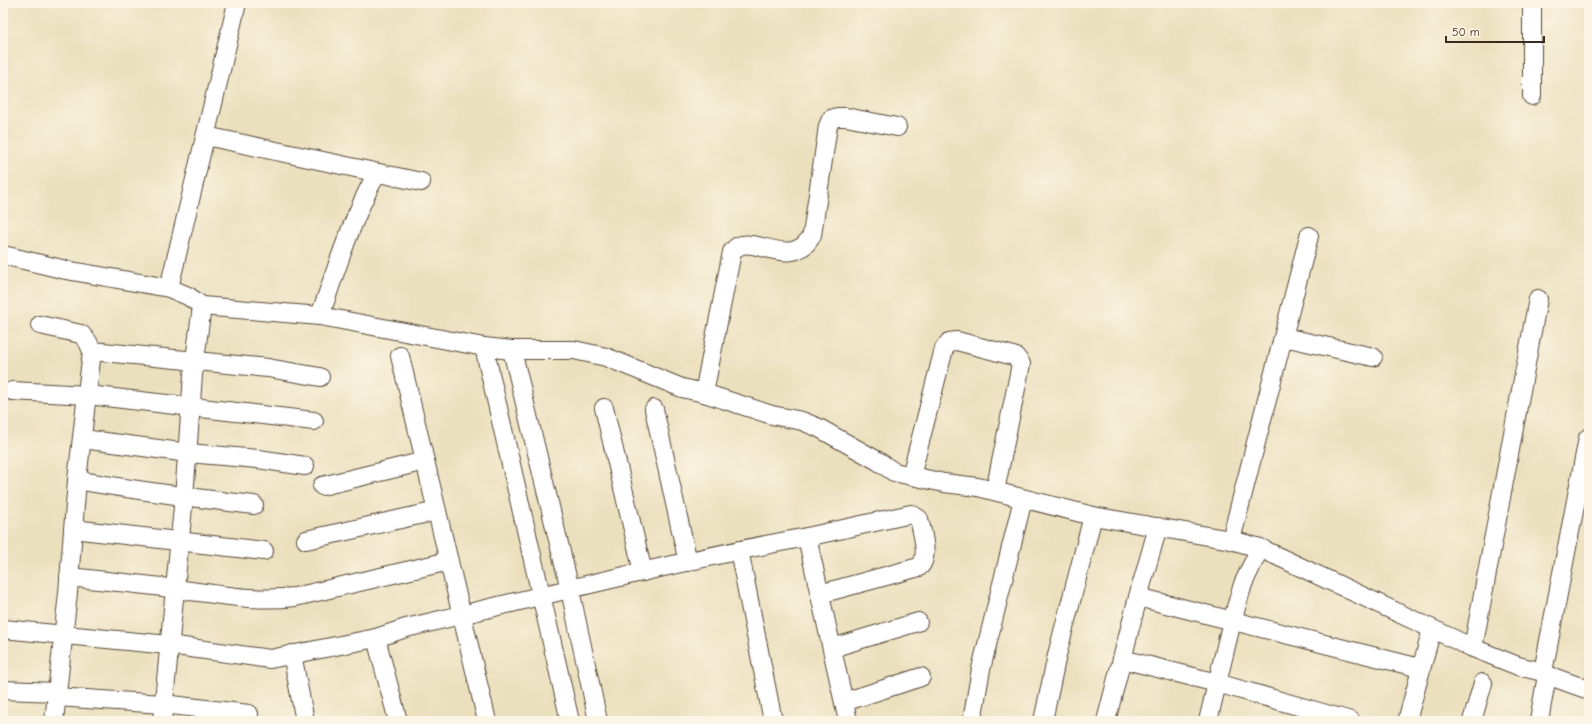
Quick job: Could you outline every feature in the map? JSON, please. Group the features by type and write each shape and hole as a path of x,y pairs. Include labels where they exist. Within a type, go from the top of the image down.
{"street":[{"path":"169,288 237,3"},
{"path":"1532,3 1532,96"},
{"path":"704,393 732,252 735,248 742,244 749,244 785,252 797,250 807,245 812,235 828,126 831,119 846,117 897,127"},
{"path":"206,136 421,182"},
{"path":"320,316 354,221 363,199 377,173"},
{"path":"1232,540 1309,236"},
{"path":"3,255 66,270 169,288 188,296 202,306 320,316 484,347 512,350 574,350 606,357 682,388 704,393 772,415 802,421 819,428 878,461 894,472 944,483 978,487 1093,516 1232,540 1260,548 1473,648 1518,666 1545,673 1589,690"},
{"path":"1473,648 1538,300"},
{"path":"162,713 184,497 195,360 202,306"},
{"path":"40,325 77,332 88,343 195,360 268,368 320,377"},
{"path":"1284,337 1373,358"},
{"path":"911,476 944,349 949,342 957,341 1016,357 1021,364 995,491"},
{"path":"54,721 69,577 77,480 88,395 88,343"},
{"path":"484,347 570,721"},
{"path":"512,350 570,590 590,690 598,721"},
{"path":"400,356 487,721"},
{"path":"12,392 88,395 314,421"},
{"path":"604,408 643,572"},
{"path":"654,410 688,562"},
{"path":"1539,721 1545,673 1588,438"},
{"path":"82,440 188,453 258,459 305,466"},
{"path":"322,486 425,461"},
{"path":"77,480 184,497 254,504"},
{"path":"972,721 981,669 1023,499"},
{"path":"306,540 437,511"},
{"path":"3,629 63,636 169,645 270,659 376,638 406,628 739,550 807,537 911,514 919,519 925,554 923,564 919,567 820,594"},
{"path":"1043,721 1057,655 1093,516"},
{"path":"1106,721 1158,527"},
{"path":"73,529 264,551"},
{"path":"807,537 848,721"},
{"path":"1208,721 1232,621 1243,584 1260,548"},
{"path":"739,550 773,721"},
{"path":"69,577 228,596 279,599 295,597 449,561"},
{"path":"1138,597 1420,668"},
{"path":"832,648 918,622"},
{"path":"1407,721 1420,668 1432,629"},
{"path":"376,638 398,721"},
{"path":"292,654 306,721"},
{"path":"1122,659 1217,683 1351,721"},
{"path":"844,702 921,677"},
{"path":"1472,721 1483,683"},
{"path":"3,690 56,695 162,713 249,714"},
{"path":"564,696 590,690"}]}
